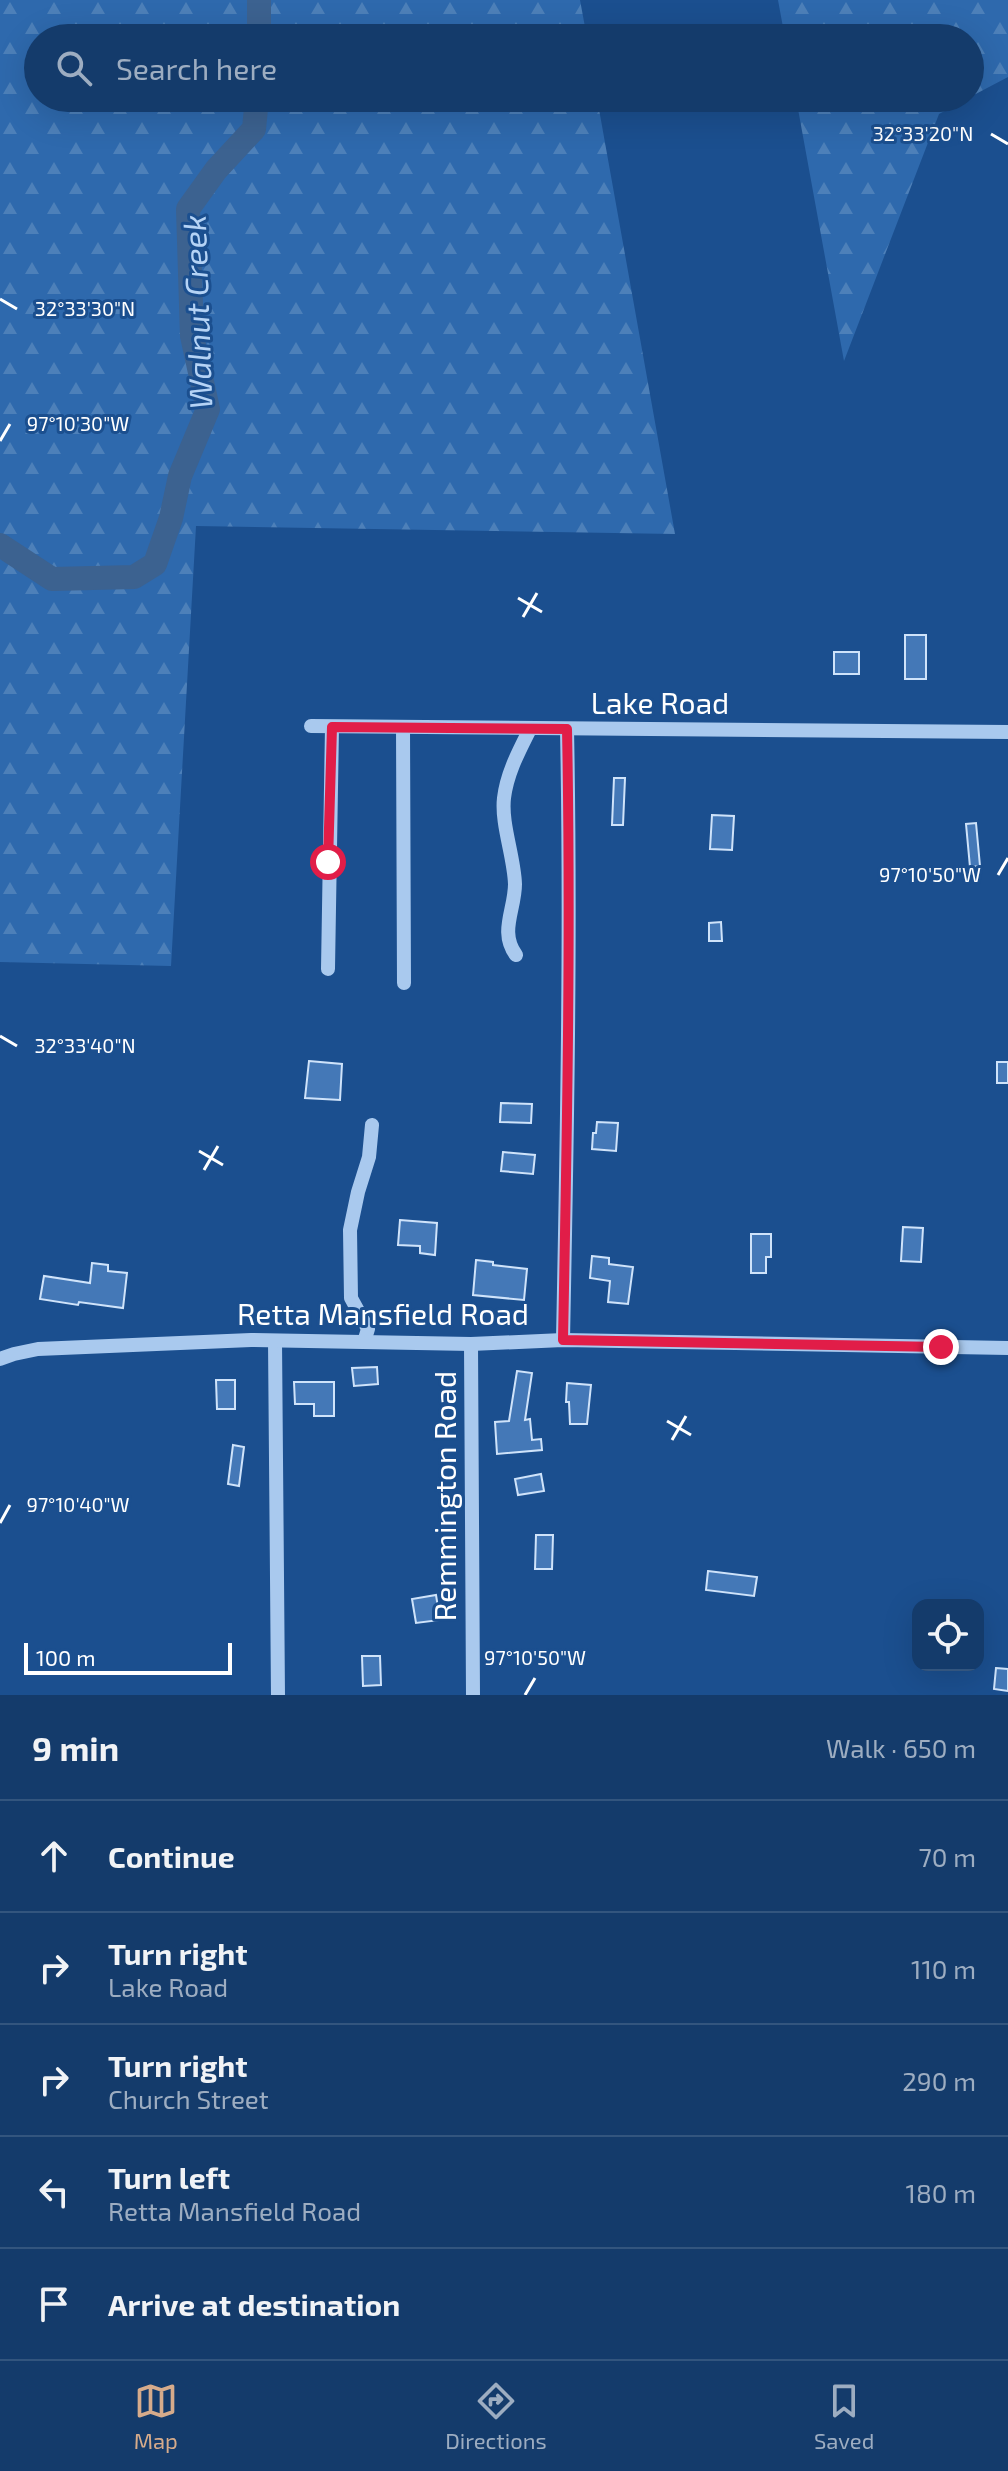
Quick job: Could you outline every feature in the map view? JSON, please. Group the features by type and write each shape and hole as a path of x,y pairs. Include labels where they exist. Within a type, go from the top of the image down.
{"street":[{"name":"Lake Road","path":"311,726 1008,732"},
{"path":"328,969 332,727"},
{"path":"403,727 404,983"},
{"path":"516,955 509,946 507,932 515,885 503,811 508,777 530,729"},
{"path":"563,1340 568,1077 567,729"},
{"path":"364,1342 368,1329 351,1298 350,1230 369,1157 372,1125"},
{"name":"Retta Mansfield Road","path":"0,1359 38,1349 275,1341 471,1344 563,1340 1008,1348"},
{"path":"275,1341 278,1695"},
{"name":"Remmington Road","path":"471,1344 473,1695"}],"green space":[{"path":"0,0 580,0 584,24 24,24 24,112 600,112 675,534 196,526 171,966 0,962"},
{"path":"778,0 1008,0 1008,77 984,90 984,24 782,24"},
{"path":"799,112 943,112 939,114 844,361"}],"building":[{"path":"905,635 926,635 926,679 905,679"},
{"path":"834,652 859,652 859,674 834,674"},
{"path":"614,778 625,778 623,825 612,825"},
{"path":"712,815 734,816 732,850 710,849"},
{"path":"976,823 980,866 970,867 966,824"},
{"path":"721,922 722,941 709,941 709,923"},
{"path":"309,1061 342,1064 340,1100 305,1098"},
{"path":"997,1062 1008,1062 1008,1083 997,1083"},
{"path":"501,1103 532,1104 531,1123 500,1122"},
{"path":"597,1122 618,1123 616,1151 592,1149"},
{"path":"503,1152 535,1155 533,1174 501,1171"},
{"path":"400,1220 437,1223 435,1255 420,1253 420,1246 398,1245"},
{"path":"903,1227 923,1228 921,1262 901,1261"},
{"path":"751,1234 771,1234 771,1257 766,1257 766,1273 751,1273"},
{"path":"592,1256 609,1258 609,1264 633,1267 628,1304 608,1302 610,1281 590,1278"},
{"path":"476,1260 527,1269 524,1300 473,1295"},
{"path":"92,1263 108,1265 108,1271 127,1273 123,1308 40,1299 44,1276 90,1283"},
{"path":"377,1367 378,1384 354,1386 352,1368"},
{"path":"517,1371 532,1373 525,1420 530,1419 532,1440 541,1439 542,1450 497,1454 495,1422 509,1421"},
{"path":"216,1380 235,1380 235,1409 217,1409"},
{"path":"294,1382 334,1382 334,1416 314,1416 314,1404 295,1404"},
{"path":"567,1383 591,1385 587,1424 570,1424"},
{"path":"233,1445 244,1447 239,1486 228,1484"},
{"path":"541,1474 544,1491 518,1495 515,1479"},
{"path":"536,1535 553,1535 552,1569 535,1569"},
{"path":"708,1571 757,1577 754,1596 706,1590"},
{"path":"436,1595 440,1620 416,1623 412,1599"},
{"path":"362,1656 380,1656 381,1685 363,1686"},
{"path":"996,1668 1008,1669 1008,1691 994,1689"}],"waterway":[{"name":"Walnut Creek","path":"259,0 259,24"},
{"name":"Walnut Creek","path":"0,545 52,579 134,577 155,564 171,518 180,476 208,409 192,336 188,209 216,170 254,129 256,112"}],"route":[{"path":"328,862 332,727 567,729 568,1077 563,1340 941,1347"}]}
